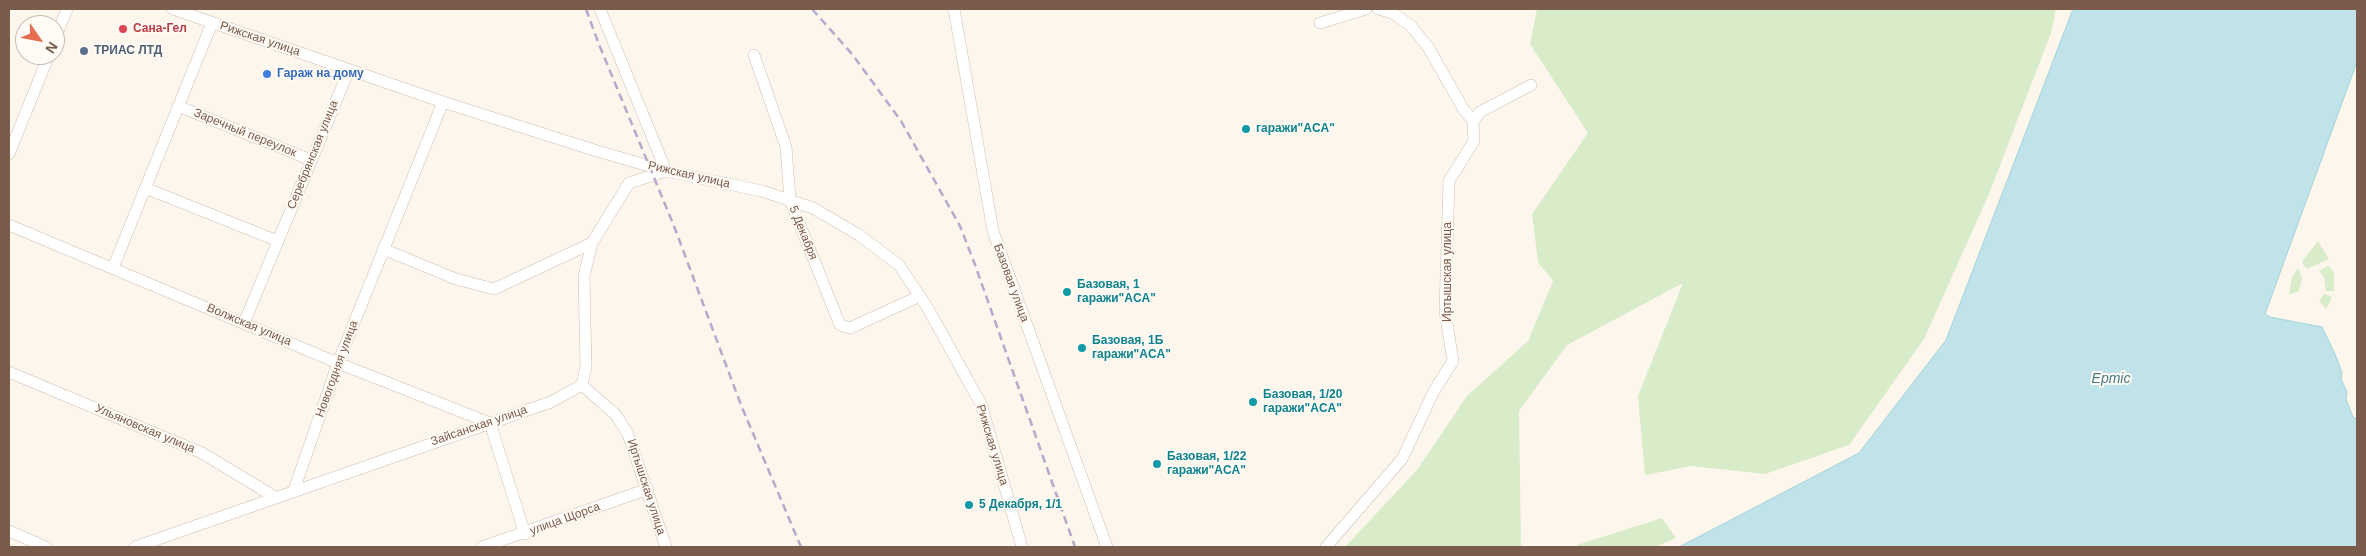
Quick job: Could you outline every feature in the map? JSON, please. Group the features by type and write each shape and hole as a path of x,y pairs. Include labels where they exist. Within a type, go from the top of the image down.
{"street":[{"name":"Рижская улица","path":"174,9 444,102 666,171 762,190 813,208 859,235 899,265 920,296 981,404 1022,547"},
{"path":"582,385 586,366 584,276 592,243 629,183 666,171 600,9"},
{"name":"Базовая улица","path":"954,9 993,231 1107,547"},
{"path":"1320,23 1366,9"},
{"path":"1378,9 1393,13 1411,26 1428,48 1464,110 1474,121 1480,112 1531,85"},
{"path":"113,268 212,22"},
{"name":"5 Декабря","path":"754,55 786,147 790,200 840,325 850,328 920,296"},
{"path":"9,154 45,65"},
{"name":"Серебрянская улица","path":"244,323 348,70"},
{"name":"Новогодняя улица","path":"294,490 338,363 444,102"},
{"name":"Заречный переулок","path":"178,106 311,160"},
{"name":"Иртышская улица","path":"1326,547 1402,459 1434,391 1452,361 1445,311 1449,182 1474,141 1474,121"},
{"path":"145,188 278,240"},
{"name":"Волжская улица","path":"9,225 338,363 490,422"},
{"path":"384,249 456,279 494,289 592,243"},
{"name":"Ульяновская улица","path":"9,372 202,453 275,497"},
{"name":"Иртышская улица","path":"582,385 616,415 628,434 666,547"},
{"name":"Зайсанская улица","path":"135,547 551,402 582,385"},
{"path":"490,422 525,534"},
{"name":"улица Щорса","path":"482,547 525,534 648,489"},
{"path":"9,531 46,547"}],"green space":[{"path":"1537,9 2056,9 2051,33 1989,194 1924,339 1849,445 1765,474 1691,466 1645,475 1638,396 1683,283 1567,345 1519,411 1521,547 1345,547 1417,470 1467,396 1528,341 1553,281 1538,262 1532,214 1588,133 1530,44"},
{"path":"2318,241 2329,259 2307,269 2302,262"},
{"path":"2328,266 2334,272 2334,291 2326,291 2324,277 2319,271"},
{"path":"2298,268 2302,278 2299,291 2289,295 2292,277"},
{"path":"2324,294 2332,297 2326,309 2319,301"},
{"path":"1662,518 1676,538 1655,547 1577,547 1577,545"}],"water":[{"name":"Ертіс","path":"2073,9 2357,9 2357,62 2265,314 2270,317 2322,327 2335,354 2342,373 2341,379 2347,392 2346,399 2353,417 2357,419 2357,547 1679,547 1859,453 1946,340"}],"railway":[{"path":"586,9 674,226 741,405 801,547"},
{"path":"812,9 852,54 901,121 960,226 1075,547"}],"place":[{"name":"Сана-Гел","path":"123,29"},
{"name":"ТРИАС ЛТД","path":"84,51"},
{"name":"Гараж на дому","path":"267,74"},
{"name":"гаражи\"ACА\"","path":"1246,129"},
{"name":"Базовая, 1 гаражи\"ACА\"","path":"1067,292"},
{"name":"Базовая, 1Б гаражи\"ACА\"","path":"1082,348"},
{"name":"Базовая, 1/20 гаражи\"ACА\"","path":"1253,402"},
{"name":"Базовая, 1/22 гаражи\"ACА\"","path":"1157,464"},
{"name":"5 Декабря, 1/1","path":"969,505"}]}
